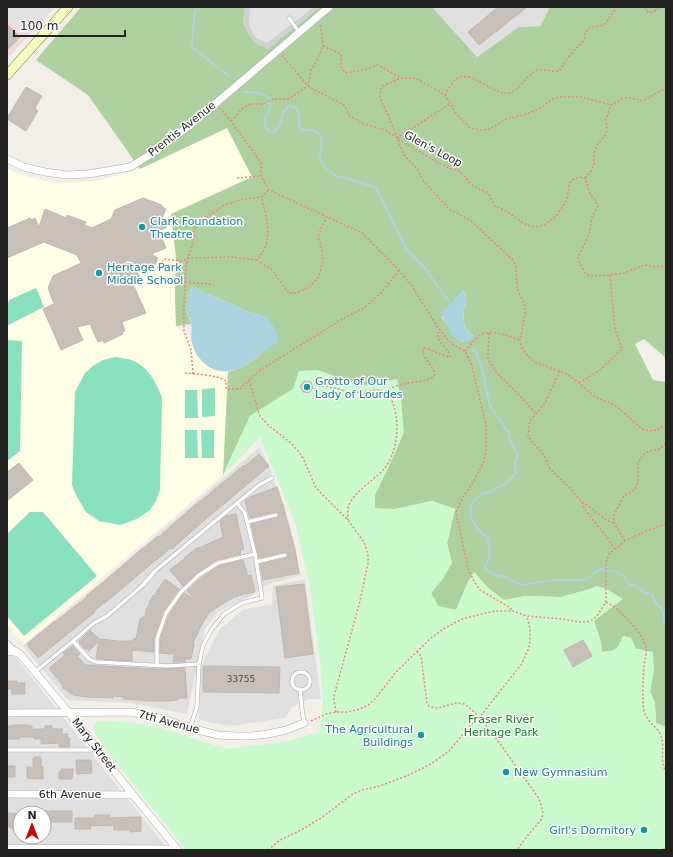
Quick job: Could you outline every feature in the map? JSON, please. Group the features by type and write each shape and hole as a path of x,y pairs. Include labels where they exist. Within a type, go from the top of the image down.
{"main road":[{"path":"7,75 68,7"}],"street":[{"name":"Prentis Avenue","path":"7,159 24,167 66,175 88,174 130,167 151,154 190,125 329,7"},
{"name":"Mary Street","path":"7,644 10,648 20,654 178,849"},
{"name":"7th Avenue","path":"7,713 131,712 163,719 218,735 236,736 268,734 286,730 304,723"},
{"name":"6th Avenue","path":"7,794 133,795"},
{"path":"7,848 178,849"}],"lane":[{"path":"289,18 299,32"},
{"path":"35,672 94,623 107,616 142,586 155,571 237,503 259,485 272,478"},
{"path":"190,728 197,707 199,664 203,645 212,629 224,614 242,603 262,598 245,513 237,503"},
{"path":"247,522 276,514"},
{"path":"157,666 157,639 166,613 181,592 199,575 218,563 254,554"},
{"path":"256,562 285,556"},
{"path":"73,641 89,659 96,662 157,666 199,664"},
{"path":"7,653 20,654"},
{"path":"300,672 306,674 310,681 308,686 300,689 297,689 293,685 292,679 295,674 300,672"},
{"path":"300,689 304,723"},
{"path":"7,750 98,750"}],"path":[{"path":"445,96 453,82 459,78 474,78 499,92 507,94 514,91 533,73 539,70 554,72 559,71 569,56 584,40 588,29 605,24 617,7"},
{"path":"645,7 650,13 654,12 659,7"},
{"path":"232,121 242,109 250,104 262,104 274,99 288,99 308,86 311,70 323,46 321,27 315,19"},
{"path":"323,46 341,54 341,66 345,73 367,69 378,65 401,78"},
{"path":"278,50 308,86 344,106 350,116 364,124 385,130 397,138"},
{"path":"611,105 581,97 560,97 553,99 537,110 506,119 490,129 481,130 470,128 457,115 445,96 415,78 401,78 383,86 380,90 380,98 404,155 418,170 424,182 449,209 470,220 513,260 516,267 517,289 525,307 520,340 522,348 528,356 535,362 567,374 595,397 616,406 642,429 650,431 657,430 666,425"},
{"path":"666,88 643,101 623,98 611,105 606,119 606,134 597,145 594,154 594,164 591,171 585,178 588,183 590,193 597,201 598,206 592,217 589,235 578,258 586,274 591,276 624,273 645,265 653,267 666,266"},
{"path":"215,103 232,121 261,163 261,176 269,190 362,233 399,270 411,285 448,340 455,346 465,351 476,378 486,425 486,451 483,463 475,479 462,497 456,512 468,569 475,583 480,590 509,607 513,611"},
{"path":"397,138 450,104"},
{"name":"Glen's Loop","path":"397,138 449,168 462,172 470,183 478,189 487,192 495,206 508,212 525,224 534,227 544,225 556,216 567,200 568,184 572,180 579,177 585,178"},
{"path":"237,178 261,176"},
{"path":"193,374 191,350 184,330 185,282 188,258 192,246 195,227 203,219 226,204 243,199 260,197 269,190"},
{"path":"257,260 262,255 266,244 268,229 265,210 260,197"},
{"path":"150,272 160,266 164,259 182,261 188,258 231,257 257,260 272,270 289,293 296,293 309,287 319,276 323,259 321,245 318,238 327,217"},
{"path":"185,373 224,379 226,382 226,389 240,388 259,371 344,318 364,308 382,292 399,270"},
{"path":"579,383 600,370 622,349 615,329 610,275"},
{"path":"185,282 214,285"},
{"path":"318,386 335,388 352,393 377,390 385,391 404,384 429,380 435,375 435,372 424,356 422,348 428,349 448,358 450,357 450,354 438,339 438,333 441,331"},
{"path":"465,351 480,335 489,333 502,334 520,340"},
{"path":"489,333 488,359 497,374 535,414"},
{"path":"560,371 545,403 530,421 528,436 544,455 550,469 582,502 591,507 608,521 614,523"},
{"path":"249,380 260,416 268,426 291,443 298,451 303,458 316,488 348,520 364,542 366,548 368,563 360,601 334,696 336,712"},
{"path":"348,520 349,505 354,498 384,469 393,453 396,441 397,425 394,407 390,397 385,391"},
{"path":"625,541 614,523 614,515 624,496 635,489 638,482 638,463 642,457 649,452 660,449 666,443"},
{"path":"582,502 585,510 615,549"},
{"path":"316,718 326,714 347,712 367,706 375,699 397,671 431,638 440,631 462,619 485,613 513,611 527,616 580,622 592,620 597,616 606,602 606,564 609,554 625,541 666,524"},
{"path":"606,602 613,605 631,623 644,642 646,648 643,674 644,710 646,717 660,734 662,739 662,763 666,772"},
{"path":"268,850 280,840 301,830 320,818 353,794 362,790 380,786 411,774 431,764 449,751 470,726 480,717 521,664 530,642 527,616"},
{"path":"417,651 421,656 427,703 429,706 432,708 438,708 456,703 465,704 480,717 541,803 541,820 517,850"},
{"path":"663,850 666,847"}],"shaded area":[{"path":"7,7 55,7 7,59"},
{"path":"10,7 34,7 38,10 41,7 51,7 42,17 39,17 39,21 33,21 33,17 30,17 32,28 25,34 11,19 7,18 7,10 10,10"},
{"path":"245,7 320,7 268,49 254,42 243,24"},
{"path":"250,7 314,7 267,43 256,38 249,26"},
{"path":"432,7 549,7 549,9 540,26 519,27 477,57"},
{"path":"227,128 252,177 171,214 176,258 176,326 191,342 196,355 215,370 228,372 223,475 24,644 7,624 7,169 21,175 54,183 91,182 140,169"},
{"path":"260,447 269,466 284,509 301,575 266,585 253,595 218,612 205,629 187,714 131,703 68,700 23,646 100,583"},
{"path":"305,579 321,699 308,699 291,708 285,718 229,726 199,720 201,666 219,630 244,609 272,605 273,586"},
{"path":"7,646 137,811 169,850 7,850"}],"green space":[{"path":"81,7 245,7 243,24 254,42 268,49 320,7 432,7 477,57 519,27 540,26 549,7 666,7 666,358 644,339 635,344 653,380 666,382 666,727 656,723 655,703 650,691 654,670 644,650 636,649 631,638 623,636 616,649 601,652 601,642 594,621 597,586 561,597 525,596 504,600 488,588 474,572 456,610 438,606 431,593 441,581 452,563 447,543 455,509 432,501 395,509 375,509 375,495 404,432 385,381 362,386 317,370 293,389 250,416 223,475 228,372 246,365 263,352 267,317 245,311 193,286 191,288 187,306 187,314 192,324 176,326 176,258 171,214 252,177 227,128 140,169 88,95 36,60","holes":["463,290 466,296 466,305 463,313 464,323 466,328 473,336 462,342 453,336 442,317"]},
{"path":"36,288 44,307 8,325 9,300"},
{"path":"7,340 22,341 20,451 7,461"},
{"path":"115,357 129,359 147,370 157,386 162,398 160,490 156,501 150,510 137,519 120,525 99,521 86,512 72,485 75,392 85,373 93,366 103,360"},
{"name":"Fraser River Heritage Park","path":"317,370 362,386 397,379 401,399 404,432 375,495 375,508 395,509 432,501 455,509 447,543 452,563 441,581 431,593 438,606 456,610 474,572 488,588 504,600 525,596 561,597 597,586 607,589 623,599 594,621 601,642 602,652 610,651 618,647 623,636 631,638 636,649 653,652 654,670 650,692 655,703 656,723 666,727 666,850 186,850 106,750 94,731 94,725 98,721 133,723 161,728 226,749 288,741 320,732 323,697 320,660 309,582 295,523 260,437 223,475 250,416 293,389 299,371"},
{"path":"215,388 215,416 202,417 202,389"},
{"path":"185,390 197,390 198,418 185,418"},
{"path":"185,430 197,430 198,458 185,458"},
{"path":"201,430 214,430 214,458 202,458"},
{"path":"30,512 43,512 97,576 24,636 7,616 7,534"}],"water":[{"path":"193,286 245,311 267,317 276,330 279,342 239,369 223,371 211,368 205,364 197,354 191,340 192,326 187,312 187,306 191,288"},
{"path":"463,290 466,296 466,305 463,313 464,323 466,328 474,337 470,341 460,342 457,338 451,335 442,313"}],"building":[{"path":"498,7 527,7 479,45 468,32"},
{"path":"7,24 20,37 7,50"},
{"path":"26,87 42,96 35,108 38,111 26,131 7,118"},
{"name":"Heritage Park Middle School","path":"143,198 162,205 162,207 166,209 162,218 167,227 159,231 166,248 151,254 158,258 153,269 134,263 139,276 131,280 146,313 122,322 125,331 122,332 123,334 104,343 103,340 98,342 90,324 77,327 83,340 61,350 43,309 54,304 48,288 53,276 81,263 77,255 44,242 7,258 7,228 30,218 31,220 35,218 39,227 45,209 66,218 67,215 86,222 84,225 92,228 111,219 115,210"},
{"name":"Grotto of Our Lady of Lourdes","path":"304,381 311,382 313,388 309,393 303,392 300,386"},
{"path":"259,454 269,466 172,549 170,548 38,658 27,644 87,597 86,596 143,548 158,536 159,537 201,500"},
{"path":"19,463 33,480 7,501 7,472"},
{"path":"277,487 295,549 299,573 263,580 260,564 286,558 288,555 284,552 259,558 251,524 277,518 279,515 275,512 250,518 245,501 250,497"},
{"path":"236,514 244,549 240,550 241,554 216,560 197,573 183,586 170,570 198,547 199,548 223,537 220,521 226,516"},
{"path":"243,560 248,576 251,575 255,592 236,596 209,613 193,643 191,659 185,659 185,662 173,662 174,654 160,653 160,640 169,615 183,594 185,593 192,598 193,597 187,591 201,578 219,566"},
{"path":"165,579 179,589 163,612 154,638 154,652 132,650 132,661 97,659 99,641 89,651 79,642 90,630 99,639 133,641 134,638 136,639 140,619 145,617 146,610 153,595 154,596"},
{"path":"304,584 313,654 285,658 276,587"},
{"path":"583,640 592,656 573,667 564,650"},
{"path":"73,646 80,654 77,656 85,665 157,669 185,668 187,698 178,698 178,700 169,701 150,701 124,699 124,697 113,696 113,698 73,695 62,687 63,686 49,668 65,655 63,653"},
{"path":"203,666 280,667 279,693 203,692"},
{"path":"7,681 25,683 25,694 12,694 12,689 7,689"},
{"path":"28,725 32,726 32,729 45,729 45,726 52,726 52,729 62,729 62,734 68,734 67,738 70,738 69,747 59,747 59,743 41,744 41,739 34,739 34,737 7,739 7,726"},
{"path":"34,757 41,757 43,779 27,778 27,767 33,767"},
{"path":"76,760 91,760 92,773 77,774"},
{"path":"7,766 15,766 15,777 7,777"},
{"path":"61,769 73,769 72,779 59,779 59,772 61,772"},
{"path":"52,811 72,811 72,822 52,822"},
{"path":"7,813 12,813 12,827 7,827"},
{"path":"95,815 110,815 110,818 141,817 141,831 130,832 130,830 114,830 114,825 90,826 91,829 75,829 75,818 95,818"}],"waterway":[{"path":"197,7 194,16 192,47 229,76"},
{"path":"243,92 262,94 269,99 270,108 265,118 265,122 266,127 271,132 276,130 279,126 283,112 286,108 289,106 296,109 298,112 301,130 313,130 320,134 322,141 320,156 323,165 334,175 375,187 405,247 424,267 452,306"},
{"path":"473,349 476,352 483,373 490,406 508,432 510,441 518,455 515,464 516,472 511,479 490,493 483,493 473,502 471,506 470,512 473,521 488,540 489,557 485,565 486,568 491,573 506,577 523,585 551,580 584,580 601,569 619,573 630,585 637,586 642,591 653,595 655,602 664,612 664,623 666,624"}],"place":[{"name":"Clark Foundation Theatre","path":"142,227"},
{"name":"Heritage Park Middle School","path":"99,273"},
{"name":"Grotto of Our Lady of Lourdes","path":"307,387"},
{"name":"The Agricultural Buildings","path":"421,735"},
{"name":"New Gymnasium","path":"506,772"},
{"name":"Girl's Dormitory","path":"644,830"}]}
